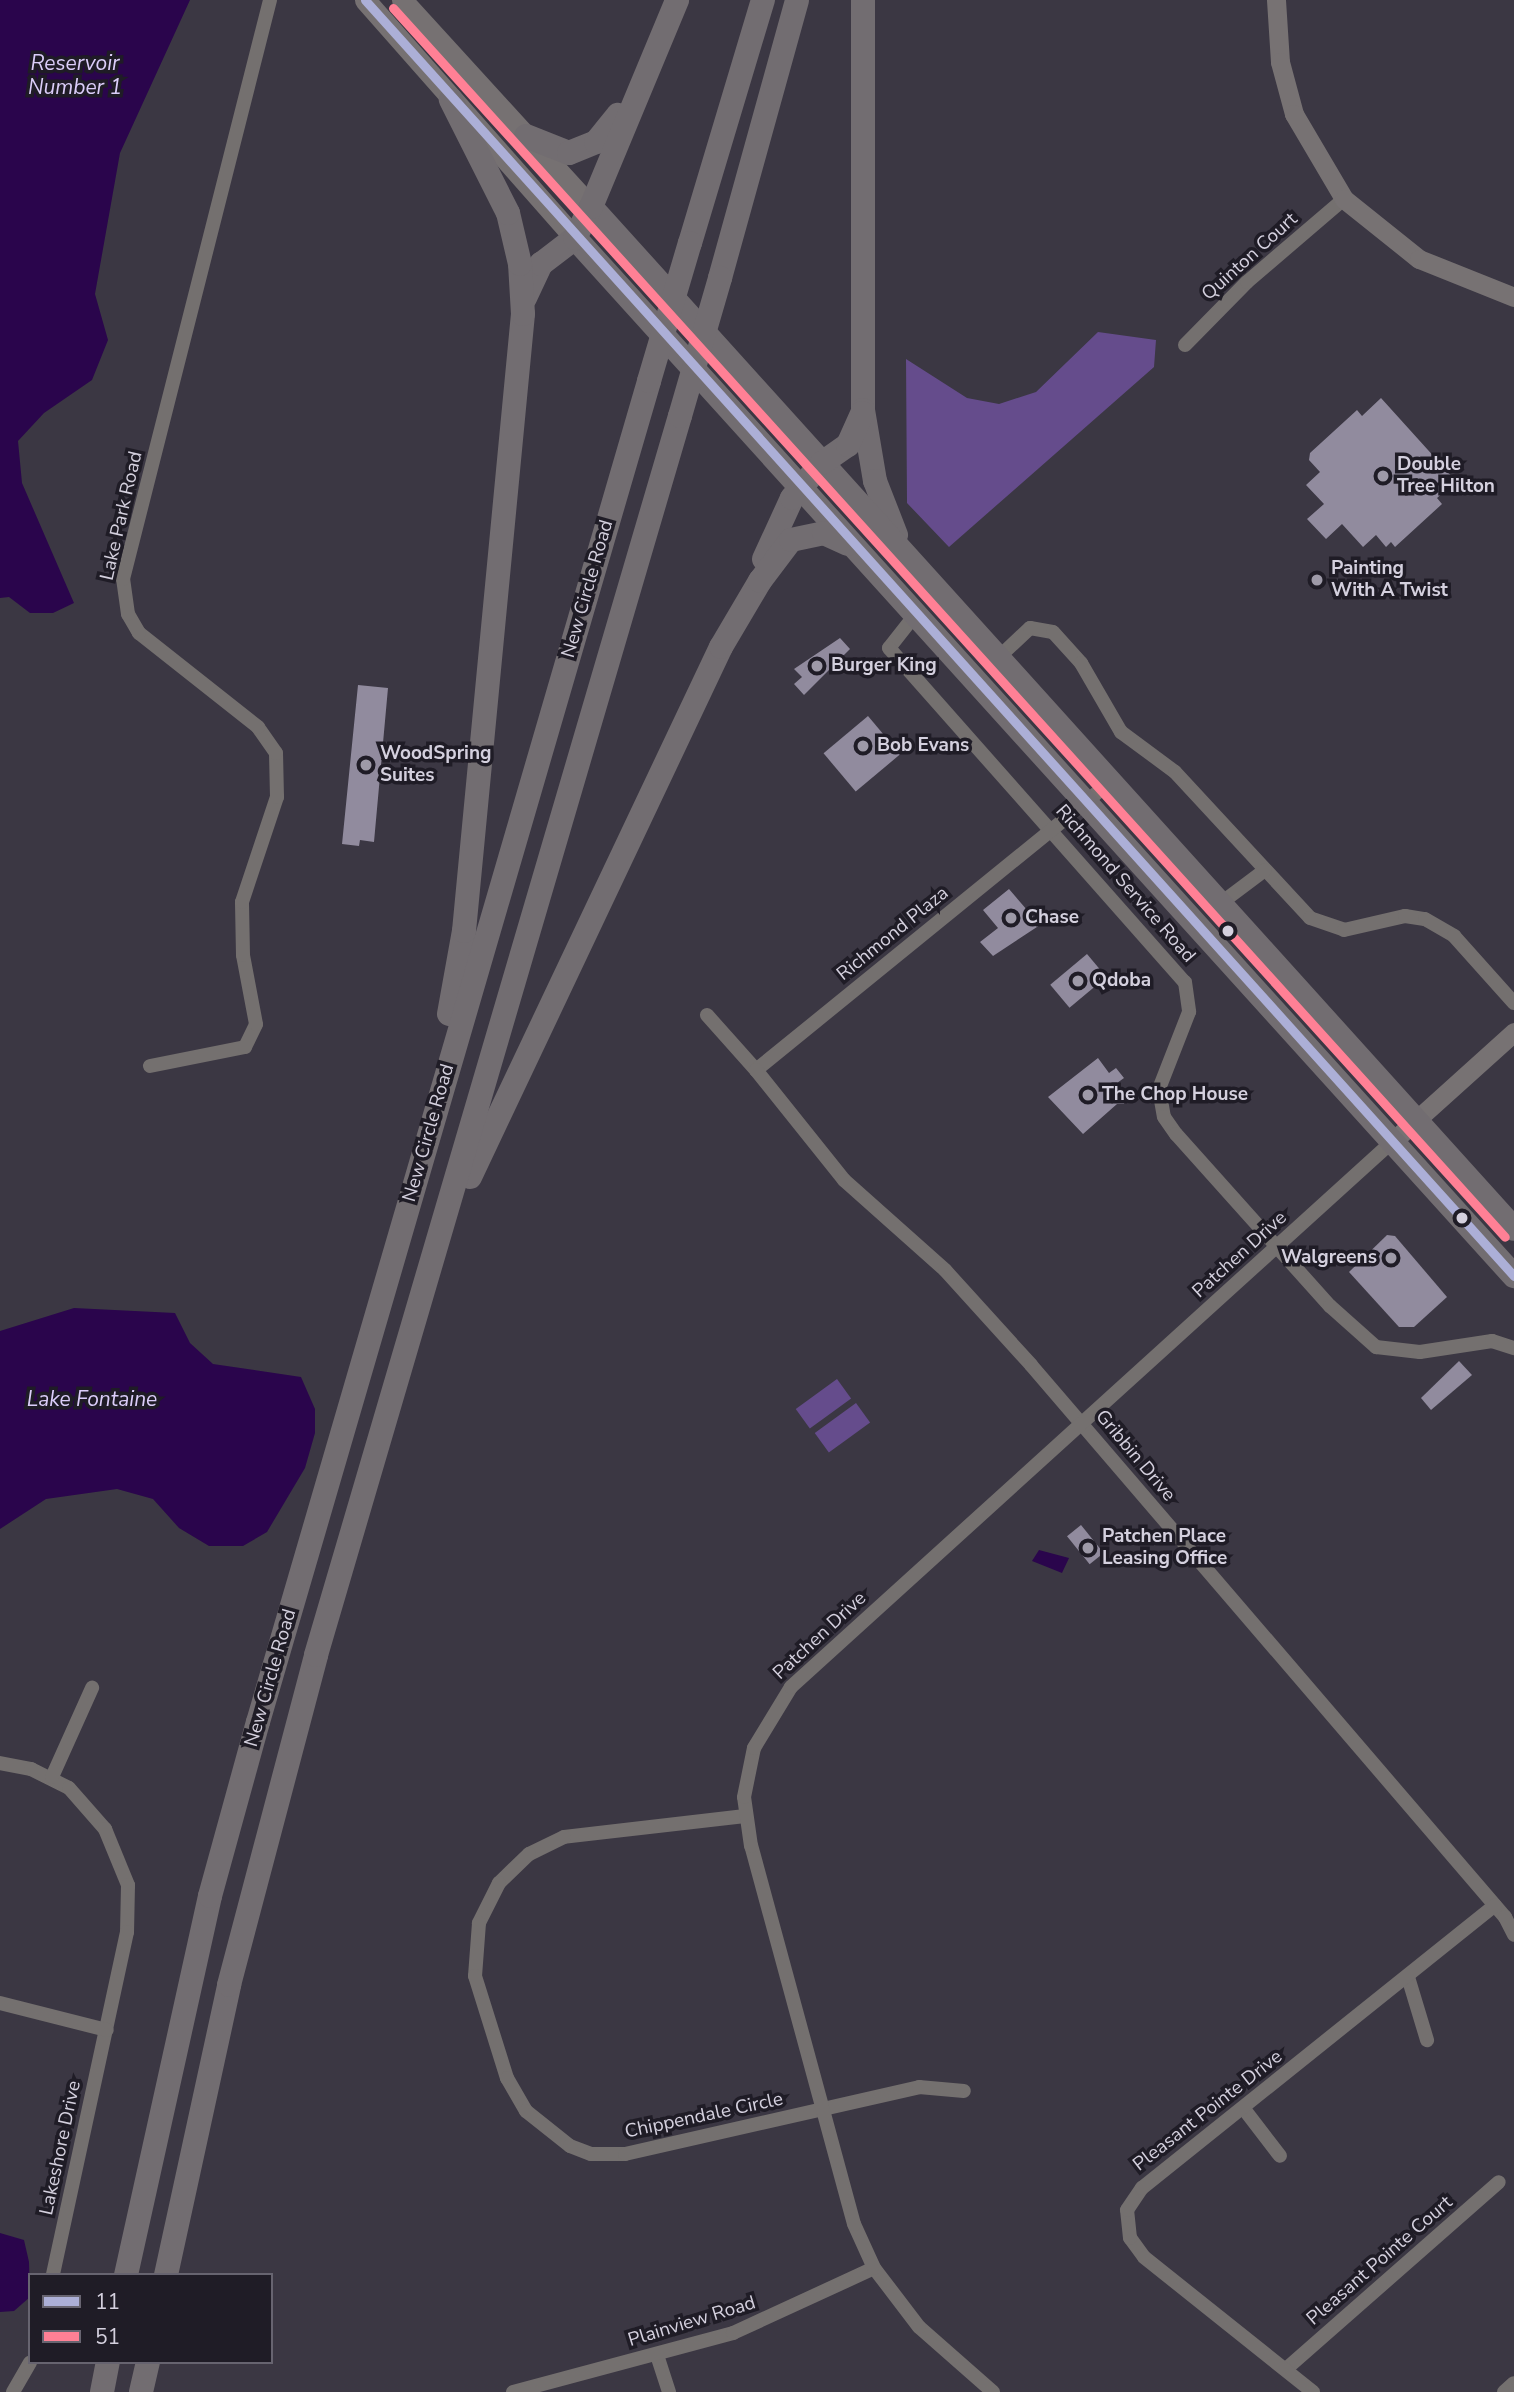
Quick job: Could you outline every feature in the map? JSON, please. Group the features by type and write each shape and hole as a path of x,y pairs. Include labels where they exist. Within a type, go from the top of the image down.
{"highway":[{"path":"523,305 541,264 575,238 591,207 677,0"},
{"name":"New Circle Road","path":"126,2273 210,1896 385,1284 763,0"},
{"name":"New Circle Road","path":"166,2273 267,1835 414,1317 720,278 797,0"},
{"path":"863,0 863,410 878,489 910,560"},
{"path":"526,136 569,153 596,142 654,51"},
{"path":"385,1284 464,931 514,450 523,305 508,213 451,100"},
{"path":"591,207 1514,1229"},
{"path":"575,238 1514,1276"},
{"path":"414,1317 473,1168 800,486 822,463 848,445 863,410"},
{"path":"729,632 775,556 791,540 829,534 867,560"},
{"path":"102,2392 108,2364"},
{"path":"141,2392 148,2364"}],"main road":[{"path":"365,0 575,238"},
{"path":"402,0 591,207"}],"street":[{"name":"Lake Park Road","path":"150,1066 245,1047 256,1024 243,955 242,902 277,797 276,753 258,727 139,633 128,614 124,579 270,0"},
{"path":"1276,0 1280,62 1294,114 1344,199 1419,259 1514,297"},
{"name":"Quinton Court","path":"1185,345 1247,282 1344,199"},
{"name":"Richmond Service Road","path":"915,615 890,648 1185,982 1189,1012 1183,1037 1161,1071 1159,1103 1176,1134 1280,1245 1330,1306 1376,1347 1420,1352 1492,1342 1514,1348"},
{"path":"998,658 1030,628 1054,632 1081,663 1121,732 1175,772 1310,918 1329,929 1357,930 1405,916 1437,925 1514,1003"},
{"name":"Richmond Plaza","path":"756,1070 1111,782"},
{"path":"1221,903 1265,870"},
{"path":"707,1015 756,1070"},
{"path":"1393,1141 1514,1032"},
{"name":"Gribbin Drive","path":"756,1070 844,1180 952,1277 1082,1424 1494,1905 1514,1935"},
{"name":"Patchen Drive","path":"993,2392 919,2327 874,2268 846,2200 745,1816 754,1748 779,1700 1393,1141"},
{"path":"0,1763 52,1776 92,1688"},
{"name":"Lakeshore Drive","path":"52,1776 105,1829 128,1885 127,1932 53,2273"},
{"name":"Chippendale Circle","path":"745,1816 584,1833 529,1854 487,1901 475,1946 477,1986 517,2099 537,2125 570,2146 591,2154 625,2154 919,2087 964,2091"},
{"name":"Pleasant Pointe Drive","path":"1313,2392 1144,2257 1127,2223 1132,2198 1494,1905"},
{"path":"1408,1977 1427,2040"},
{"path":"0,2003 107,2030"},
{"path":"1244,2109 1280,2156"},
{"name":"Pleasant Pointe Court","path":"1286,2370 1499,2182"},
{"name":"Plainview Road","path":"513,2392 657,2355 783,2314 874,2268"},
{"path":"657,2355 669,2392"},
{"path":"13,2392 29,2364"},
{"path":"1504,2392 1514,2383"}],"shaded area":[{"path":"1098,332 1156,340 1154,367 949,547 907,503 906,359 967,398 999,404 1036,392"},
{"path":"837,1379 851,1398 810,1428 796,1409"},
{"path":"856,1403 870,1422 829,1452 815,1433"}],"water":[{"name":"Reservoir Number 1","path":"0,0 190,0 120,153 95,294 108,340 92,380 44,413 18,441 22,483 74,603 53,613 30,613 9,597 0,598"},
{"name":"Lake Fontaine","path":"74,1308 175,1313 190,1343 213,1364 301,1377 315,1409 315,1433 305,1468 267,1532 243,1546 209,1546 179,1528 153,1499 117,1489 46,1499 0,1529 0,1331"},
{"path":"1039,1550 1069,1558 1062,1573 1032,1561"},
{"path":"0,2233 24,2240 29,2273 28,2299 14,2311 0,2312"}],"building":[{"name":"Double Tree Hilton","path":"1381,398 1456,481 1437,498 1442,504 1395,547 1391,542 1386,547 1376,535 1363,547 1342,524 1326,539 1307,519 1324,504 1306,485 1320,472 1309,460 1310,453 1357,410 1362,416"},
{"name":"Burger King","path":"840,638 850,649 804,695 794,684 802,677 794,669"},
{"name":"WoodSpring Suites","path":"358,685 388,688 374,842 360,840 359,846 342,844"},
{"name":"Bob Evans","path":"868,716 900,754 856,792 824,753"},
{"name":"Chase","path":"1009,889 1040,925 993,956 980,942 998,928 983,910"},
{"name":"Qdoba","path":"1087,954 1106,977 1070,1008 1050,985"},
{"name":"The Chop House","path":"1098,1058 1109,1073 1116,1068 1124,1078 1117,1083 1127,1096 1124,1104 1117,1104 1083,1134 1048,1097"},
{"name":"Walgreens","path":"1387,1235 1395,1236 1447,1297 1414,1327 1399,1327 1349,1272"},
{"path":"1459,1361 1472,1375 1431,1410 1421,1398"},
{"name":"Patchen Place Leasing Office","path":"1081,1525 1104,1553 1090,1564 1067,1536"}],"transit line":[{"name":"11","path":"365,0 1514,1276"},
{"name":"51","path":"393,8 1505,1237"}],"place":[{"name":"Double Tree Hilton","path":"1383,476"},
{"name":"Painting With A Twist","path":"1317,580"},
{"name":"Burger King","path":"817,666"},
{"name":"Bob Evans","path":"863,746"},
{"name":"WoodSpring Suites","path":"366,765"},
{"name":"Chase","path":"1011,918"},
{"name":"Qdoba","path":"1078,981"},
{"name":"The Chop House","path":"1088,1095"},
{"name":"Walgreens","path":"1391,1258"},
{"name":"Patchen Place Leasing Office","path":"1088,1548"}]}
